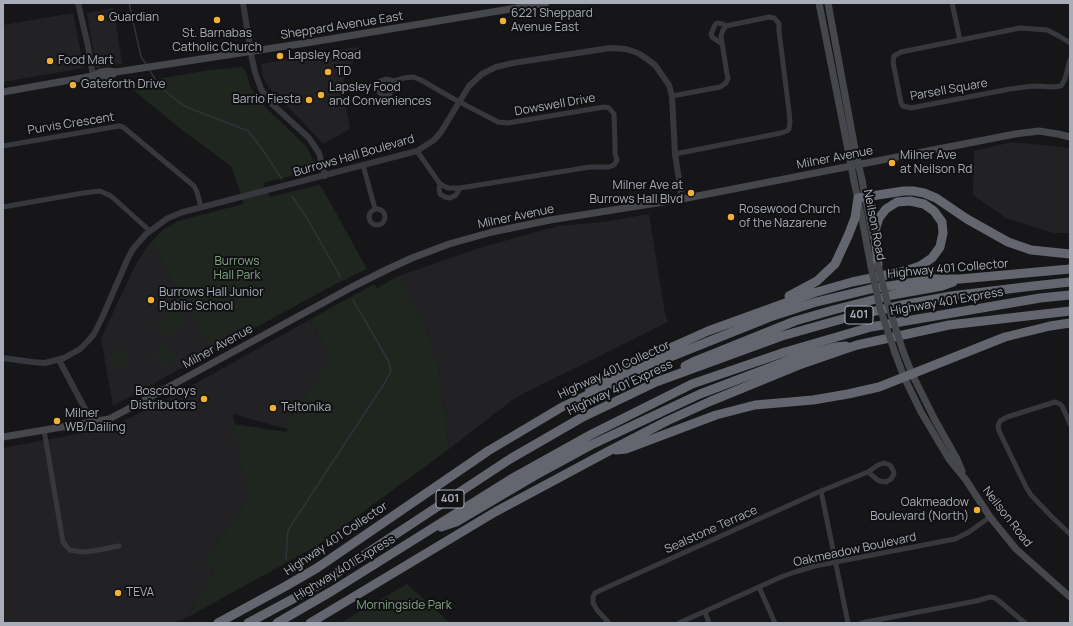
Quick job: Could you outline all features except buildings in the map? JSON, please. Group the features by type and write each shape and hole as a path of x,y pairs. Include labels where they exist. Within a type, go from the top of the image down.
{"highway":[{"path":"708,331 717,324 794,294 817,281 835,264 848,236 862,198 904,191 924,192 936,198 967,219 1008,242 1031,250 1070,254"},
{"path":"562,407 581,392 642,360 708,331 813,293 920,266 932,258 940,247 943,233 942,222 934,211 924,204 910,201 897,202 886,209 879,218 876,227 874,265"},
{"name":"Highway 401 Collector","path":"218,623 317,568 488,451 562,407 660,361 770,317 816,302 870,289 934,279 960,279 1070,269"},
{"path":"656,382 693,362 795,321 892,295 942,286 960,279"},
{"name":"Highway 401 Express","path":"248,623 317,586 523,452 581,418 656,382 782,336 853,316 950,296 1070,282"},
{"name":"Highway 401 Express","path":"277,623 332,591 511,479 592,434 692,384 785,352 871,327 1040,298 1070,295"},
{"name":"401","path":"310,623 495,512 607,452 711,401 799,365 857,345 949,325 1070,311"},
{"path":"607,452 626,449 716,415 755,405 813,400 879,387 1005,337 1050,326 1070,323"},
{"path":"425,533 456,522 591,445 700,394 795,358 835,346 857,345"}],"main road":[{"name":"Sheppard Avenue East","path":"3,92 93,76 105,78 116,72 137,68 299,44 546,3"},
{"name":"Neilson Road","path":"819,3 854,181 862,198"},
{"name":"Neilson Road","path":"828,3 862,180 862,198 880,308 895,353 908,375"},
{"path":"824,29 832,27"},
{"name":"Milner Avenue","path":"3,437 109,418 388,269 437,248 492,232 542,222 682,199 1015,134 1039,132 1070,137"},
{"name":"Neilson Road","path":"874,265 903,351 908,375 921,412 949,459 966,480 990,517 1016,549 1070,597"}],"street":[{"path":"78,3 93,76"},
{"path":"243,3 255,72 261,89 271,103 309,138 319,153 325,176"},
{"path":"952,3 960,40"},
{"path":"675,154 781,133 790,127 779,24 777,21 774,18 769,18 726,26 717,23 711,34 712,37 722,44"},
{"path":"672,96 724,85 728,78 721,36 726,26"},
{"name":"Parsell Square","path":"1070,43 1047,30 1020,28 901,52 894,56 893,65 900,101 903,106 914,108 1010,89 1033,86 1061,86 1065,79 1070,60"},
{"name":"Burrows Hall Boulevard","path":"3,358 42,363 59,360 75,352 87,343 94,334 128,258 137,244 150,231 175,215 417,152 434,140 441,132 469,86 482,74 496,67 513,63 610,48 626,49 638,53 655,65 669,85 672,96 675,154 682,199"},
{"path":"394,81 404,78 417,78 460,102"},
{"name":"Dowswell Drive","path":"417,152 440,184 448,188 460,188 590,167 609,167 614,165 617,160 615,149 614,114 609,108 604,107 508,123 498,122 460,102"},
{"name":"Purvis Crescent","path":"3,146 123,126 194,186 201,207"},
{"path":"363,165 375,210"},
{"name":"Dowswell Drive","path":"440,184 440,194 450,198 456,195 460,188"},
{"path":"3,207 100,191 110,196 150,231"},
{"path":"59,360 92,422"},
{"path":"1070,424 1062,406 1055,402 1007,417 1000,421 998,426 1028,491 1052,518 1070,534"},
{"path":"44,430 63,542 70,550 81,552 119,546"},
{"name":"Sealstone Terrace","path":"609,623 597,610 593,603 595,593 821,491 868,472 878,465 884,463 890,465 894,474 889,482 882,482 868,472"},
{"path":"821,491 848,623"},
{"name":"Oakmeadow Boulevard","path":"679,623 795,572 815,566 955,539 969,532 990,517"},
{"path":"759,587 775,623"},
{"path":"861,623 990,598 995,598 1025,623"},
{"path":"705,612 709,623"}],"shaded area":[{"path":"114,8 122,64 96,68 87,13"},
{"path":"73,13 84,68 3,82 3,25"},
{"path":"356,47 360,49 344,79 344,99 350,129 323,144 269,88 263,77 261,64"},
{"path":"1012,142 1070,149 1070,233 1053,233 1006,218 973,195 974,151"},
{"path":"649,214 665,313 668,322 515,398 449,449 439,369 425,325 399,276 479,248 558,226 603,222"},
{"name":"Burrows Hall Junior Public School","path":"151,242 211,352 113,406 101,338 137,262"},
{"path":"309,320 332,360 283,428 233,414 248,499 204,562 214,571 188,617 173,623 3,623 3,448 109,428 164,401"}],"green space":[{"name":"Burrows Hall Park","path":"241,67 247,74 249,84 256,97 305,145 315,166 313,170 263,183 270,197 319,185 321,186 367,269 330,287 211,352 151,242 164,229 178,221 243,204 241,194 231,166 182,130 126,84 210,70"},
{"path":"399,276 425,325 439,369 449,449 315,547 188,617 214,571 204,562 248,499 234,424 286,432 288,429 283,428 331,359 309,320 374,284 377,288"},
{"path":"173,304 187,319 166,337 156,325 167,316 164,312"},
{"path":"161,346 166,346 174,356 174,360 163,364 159,363 156,356 157,349"},
{"path":"121,349 125,352 127,357 127,364 120,368 116,366 111,356 114,352"},
{"name":"Morningside Park","path":"407,584 450,623 340,623"}],"waterway":[{"path":"129,3 141,57 146,64"},
{"path":"149,69 159,86 184,106 248,131 282,179"},
{"path":"292,196 308,220 341,278"},
{"path":"286,559 288,530 391,371 388,360 353,300"}],"place":[{"name":"Guardian","path":"101,18"},
{"name":"St. Barnabas Catholic Church","path":"217,20"},
{"name":"6221 Sheppard Avenue East","path":"503,21"},
{"name":"Lapsley Road","path":"280,56"},
{"name":"Food Mart","path":"50,61"},
{"name":"TD","path":"328,72"},
{"name":"Gateforth Drive","path":"73,85"},
{"name":"Lapsley Food and Conveniences","path":"321,95"},
{"name":"Barrio Fiesta","path":"309,100"},
{"name":"Milner Ave at Neilson Rd","path":"892,163"},
{"name":"Milner Ave at Burrows Hall Blvd","path":"691,193"},
{"name":"Rosewood Church of the Nazarene","path":"731,217"},
{"name":"Burrows Hall Junior Public School","path":"151,300"},
{"name":"Boscoboys Distributors","path":"204,399"},
{"name":"Teltonika","path":"273,408"},
{"name":"Milner WB/Dailing","path":"57,421"},
{"name":"Oakmeadow Boulevard (North)","path":"977,510"},
{"name":"TEVA","path":"118,593"}]}
